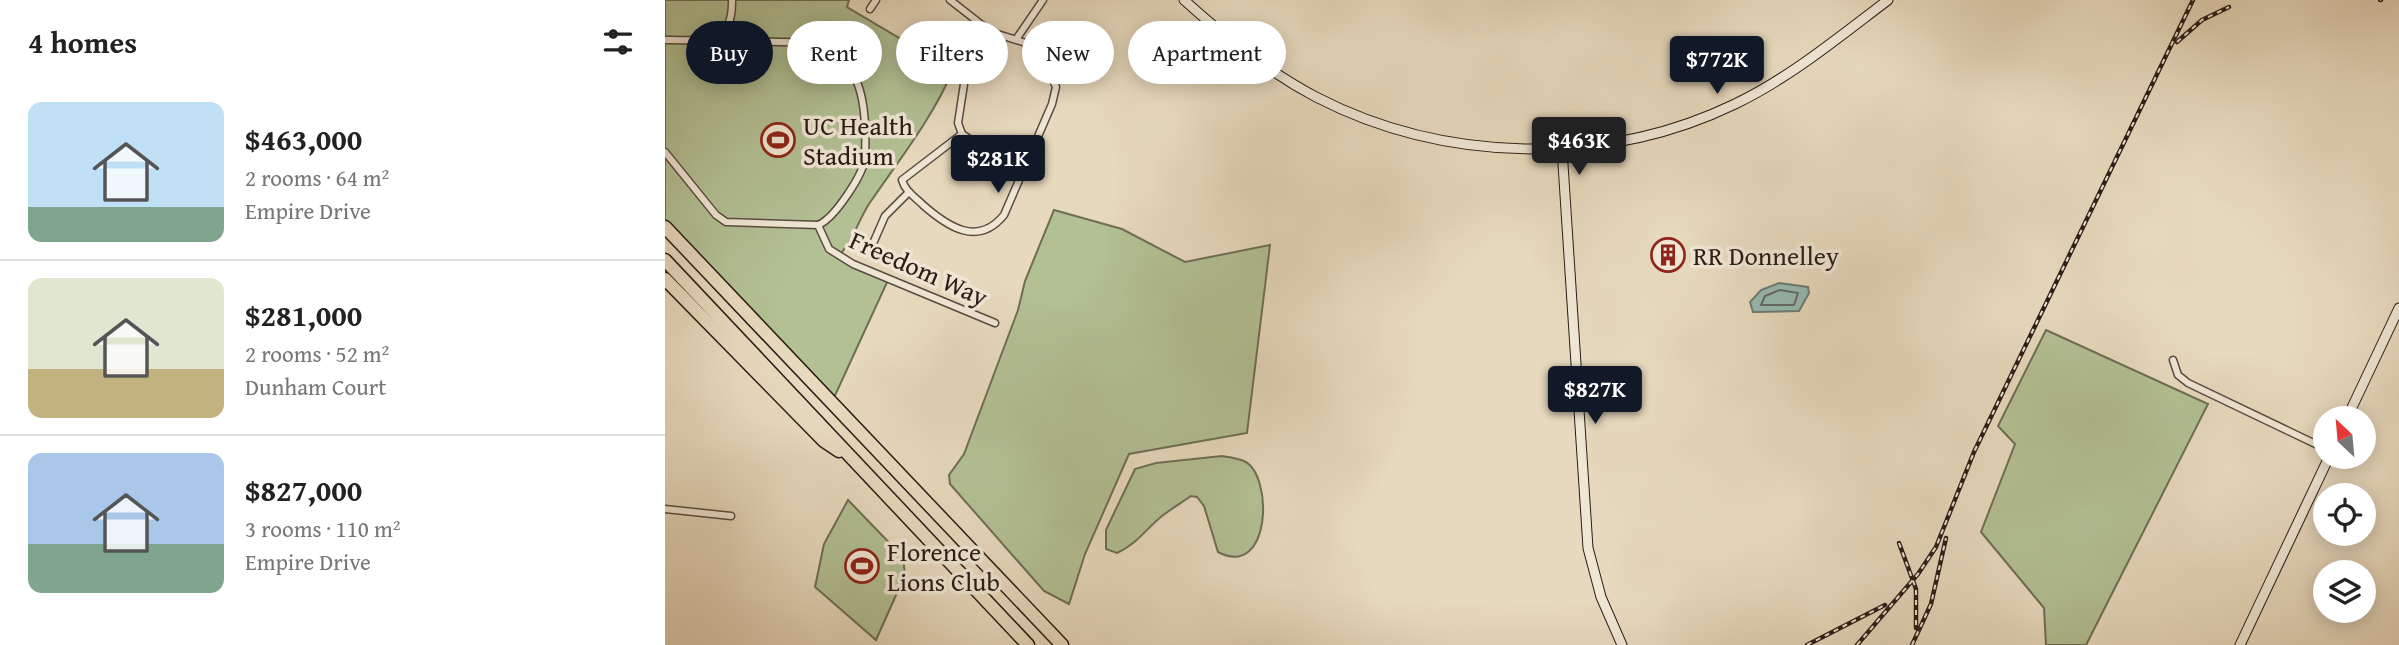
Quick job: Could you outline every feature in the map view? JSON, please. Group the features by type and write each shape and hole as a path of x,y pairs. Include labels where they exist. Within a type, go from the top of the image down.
{"highway":[{"path":"665,227 1062,645"},
{"path":"665,260 1028,645"},
{"path":"665,279 824,441 861,467"}],"street":[{"path":"730,21 732,0"},
{"path":"870,9 876,0"},
{"path":"950,0 991,32 1017,38 1044,58 1056,87 1052,104 1004,215 985,230 968,232 950,228 903,184 904,177 962,134"},
{"path":"1017,38 1043,0"},
{"path":"1184,0 1223,35 1271,70 1351,113 1416,135 1507,149 1562,149 1644,135 1713,114 1737,104 1807,62 1888,0"},
{"path":"665,40 686,40"},
{"path":"773,42 805,43 821,48 836,56 859,84 866,116 864,168 828,219 818,225"},
{"path":"964,84 958,111 962,134 986,150 1030,153"},
{"path":"1562,149 1588,548 1601,597 1622,645"},
{"name":"Freedom Way","path":"665,152 692,187 726,222 818,225 829,248 853,264 995,323"},
{"path":"870,248 885,216 909,192"},
{"path":"2353,406 2399,309"},
{"path":"2173,360 2178,375 2188,383 2313,443"},
{"path":"2240,645 2323,469"},
{"path":"665,509 731,516"}],"green space":[{"name":"UC Health Stadium","path":"665,0 849,0 847,7 871,21 787,21 787,84 882,84 882,28 896,36 896,84 947,84 925,122 869,204 849,243 839,256 889,278 832,402 665,227"},
{"path":"1054,210 1122,229 1185,262 1270,245 1247,433 1129,454 1085,554 1069,604 1044,591 950,484 949,475 964,454 1018,310 1025,281"},
{"path":"2046,330 2208,404 2086,645 2046,645 2044,608 1981,532 2015,444 1998,426"},
{"path":"1222,456 1244,461 1254,470 1260,485 1262,522 1257,539 1249,552 1236,557 1218,552 1204,506 1197,497 1191,496 1162,516 1124,549 1117,553 1106,549 1106,530 1135,469 1156,463"},
{"name":"Florence Lions Club","path":"848,500 903,557 905,575 876,640 815,587 824,544"}],"water":[{"path":"1779,283 1808,287 1809,293 1799,311 1753,312 1750,302 1761,290"}],"railway":[{"path":"1857,645 1918,574 1936,547 1974,452 2193,0"},
{"path":"2177,42 2202,20 2229,7"},
{"path":"1912,645 1931,604 1946,538"},
{"path":"1899,543 1916,589 1916,628"},
{"path":"1807,645 1885,605"}],"place":[{"name":"UC Health Stadium","path":"778,140"},
{"name":"RR Donnelley","path":"1668,255"},
{"name":"Florence Lions Club","path":"862,566"}]}
